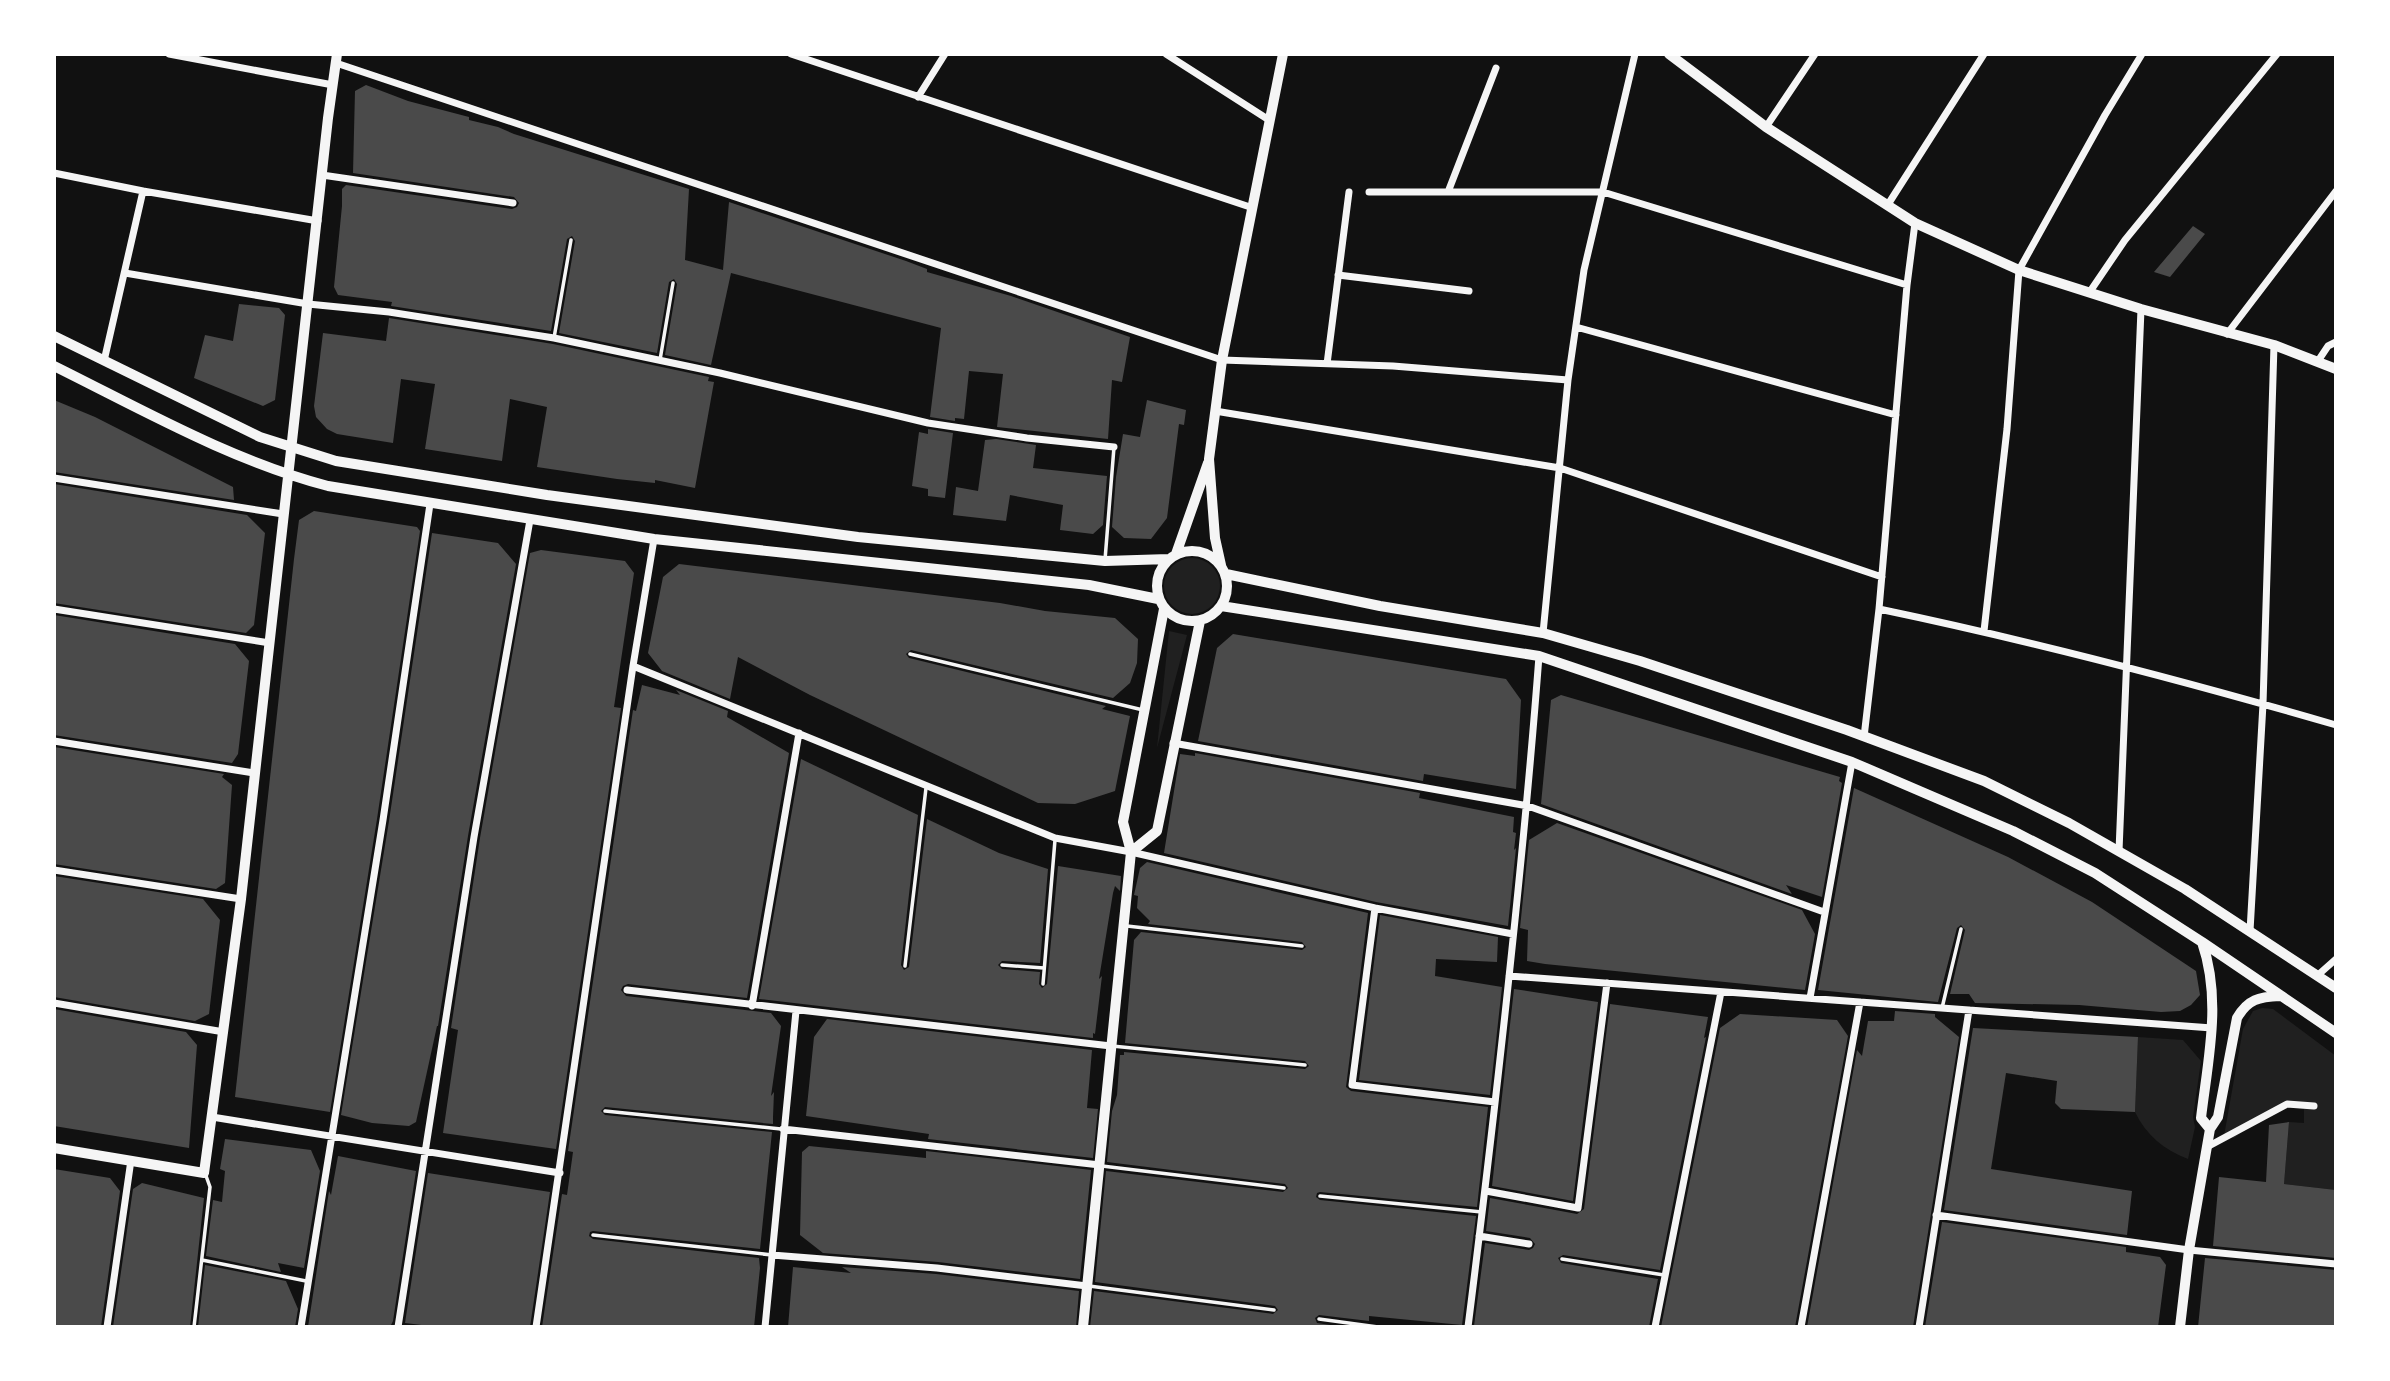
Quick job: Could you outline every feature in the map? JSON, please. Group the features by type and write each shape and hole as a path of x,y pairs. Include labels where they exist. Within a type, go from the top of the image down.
{"street":[{"path":"170,54 332,85"},
{"path":"791,54 1253,208"},
{"path":"918,97 945,54"},
{"path":"1166,54 1269,120"},
{"path":"54,366 215,446 289,476 328,486 654,540 1089,585 1161,604 1180,620 1200,621 1208,618 1221,606 1226,596 1215,538 1209,459 1222,360 1283,54"},
{"path":"1543,633 1568,380 1584,270 1635,54"},
{"path":"1669,54 1766,127 1915,223 2019,270 2141,309 2274,345 2336,369"},
{"path":"1766,127 1815,54"},
{"path":"1887,206 1984,54"},
{"path":"1984,631 2007,429 2019,270 2142,54"},
{"path":"2090,293 2125,240 2277,54"},
{"path":"54,1148 204,1173 241,899 337,59 1222,360 1393,366 1568,380"},
{"path":"1448,192 1496,68"},
{"path":"54,173 318,221"},
{"path":"322,175 513,203"},
{"path":"104,361 142,191"},
{"path":"2227,334 2336,191"},
{"path":"1327,364 1349,192"},
{"path":"1369,192 1604,192 1907,285"},
{"path":"1864,737 1879,609 1907,285 1915,223"},
{"path":"125,273 308,304 389,312 554,338 928,423 1027,438 1114,447"},
{"path":"1338,275 1469,291"},
{"path":"2119,851 2141,309"},
{"path":"1576,327 1896,415"},
{"path":"54,337 260,437 335,461 561,496 858,537 1105,561 1172,556 1196,550 1214,558 1223,570 1380,606 1543,633 1640,661 1984,781 2069,823 2185,889 2336,988"},
{"path":"2318,360 2328,346 2336,342"},
{"path":"2250,931 2263,704 2274,345"},
{"path":"1215,411 1560,468 1882,577"},
{"path":"1083,1327 1131,852 1123,822 1145,710 1161,604 1157,577 1161,567 1172,556 1209,459"},
{"path":"54,478 283,514"},
{"path":"301,1327 383,820 430,504"},
{"path":"398,1327 474,837 530,520"},
{"path":"536,1327 654,540"},
{"path":"1221,606 1539,656 1852,762 2013,831 2095,873 2336,1032"},
{"path":"54,609 270,643"},
{"path":"1879,609 1984,631 2336,725"},
{"path":"1131,852 1157,831 1200,621"},
{"path":"1468,1327 1486,1191 1528,806 1539,656"},
{"path":"633,666 1055,838 1131,852 1375,908 1513,934"},
{"path":"752,1006 799,733"},
{"path":"54,741 254,773"},
{"path":"1173,743 1528,806 1824,912"},
{"path":"1810,998 1852,762"},
{"path":"54,870 241,899"},
{"path":"1375,908 1352,1085 1495,1102"},
{"path":"2202,942 2210,965 2213,987 2212,1028 2201,1118 2210,1129"},
{"path":"2318,975 2336,959"},
{"path":"1509,976 2212,1028"},
{"path":"1486,1191 1577,1208 1607,983"},
{"path":"627,990 1111,1046"},
{"path":"1655,1327 1721,992"},
{"path":"2180,1327 2189,1250 2210,1129 2218,1117 2237,1018 2244,1005 2258,997 2280,996"},
{"path":"1801,1327 1860,1002"},
{"path":"54,1003 224,1032"},
{"path":"1919,1327 1969,1010"},
{"path":"765,1327 796,1011"},
{"path":"2207,1147 2287,1104 2314,1106"},
{"path":"212,1117 560,1173"},
{"path":"783,1129 1100,1165"},
{"path":"107,1327 131,1160"},
{"path":"1936,1215 2189,1250 2336,1264"},
{"path":"1479,1236 1529,1244"},
{"path":"772,1255 937,1268 1087,1286"}],"lane":[{"path":"554,338 571,240"},
{"path":"660,360 673,283"},
{"path":"1105,561 1114,447"},
{"path":"910,654 1145,710"},
{"path":"905,966 927,784"},
{"path":"1043,984 1055,838"},
{"path":"1123,926 1302,946"},
{"path":"1942,1008 1961,929"},
{"path":"1002,965 1044,968"},
{"path":"1111,1046 1305,1065"},
{"path":"605,1111 783,1129"},
{"path":"1100,1165 1284,1188"},
{"path":"194,1327 210,1187 204,1173"},
{"path":"1320,1196 1482,1212"},
{"path":"593,1235 772,1255"},
{"path":"1562,1259 1667,1275"},
{"path":"202,1260 309,1282"},
{"path":"1087,1286 1274,1310"},
{"path":"1319,1319 1378,1327"}],"shaded area":[{"path":"1187,558 1197,558 1212,566 1218,575 1218,597 1212,606 1197,614 1187,614 1169,602 1164,591 1164,581 1176,563"},
{"path":"1169,631 1187,635 1157,748"},
{"path":"2273,1009 2336,1056 2336,1190 2284,1184 2289,1122 2304,1123 2304,1109 2274,1111 2234,1138 2224,1136 2243,1029 2253,1011"},
{"path":"2138,1037 2183,1040 2201,1061 2193,1117 2195,1127 2188,1159 2157,1141 2135,1112"}],"building":[{"path":"366,85 408,101 469,117 469,120 689,189 685,260 723,270 729,202 906,261 927,269 927,272 1011,296 1130,337 1122,382 1112,380 1108,439 997,427 1003,374 969,371 964,419 955,418 955,421 930,417 941,328 731,273 711,365 665,355 677,284 674,279 669,282 657,353 559,333 575,241 572,236 567,239 551,331 338,295 334,287 342,189 346,185 512,209 519,203 514,197 353,173 355,91"},
{"path":"2193,226 2205,234 2170,277 2154,272"},
{"path":"239,304 279,308 285,315 275,400 263,406 194,378 205,335 233,341"},
{"path":"389,318 553,344 709,377 708,381 714,382 695,488 655,480 655,483 617,479 537,467 547,407 510,399 502,461 425,449 435,384 401,379 393,443 337,434 327,429 316,417 314,406 323,333 386,341"},
{"path":"54,400 95,417 233,487 234,500 54,472"},
{"path":"1147,400 1186,410 1184,425 1179,424 1167,518 1151,539 1124,538 1112,527 1123,434 1140,437"},
{"path":"928,429 953,433 945,498 928,496 928,489 912,486 919,432 928,434"},
{"path":"985,440 1036,445 1033,468 1107,476 1103,525 1093,534 1060,530 1063,505 1010,495 1006,521 953,515 956,487 978,491"},
{"path":"54,484 247,515 265,533 254,625 246,633 54,603"},
{"path":"314,511 417,527 420,531 330,1112 235,1097 299,520"},
{"path":"432,533 498,543 516,564 438,1026 416,1122 409,1126 372,1123 341,1115"},
{"path":"541,550 625,561 634,573 614,707 621,708 556,1149 443,1133 458,1030 451,1028 480,838 530,553"},
{"path":"679,564 1115,618 1138,639 1137,663 1130,683 1113,698 911,650 906,654 909,658 1106,706 1102,709 1130,716 1115,791 1075,804 1038,803 810,695 738,657 730,699 662,671 648,653 663,577"},
{"path":"54,615 235,644 249,661 238,754 232,763 54,735"},
{"path":"1233,634 1506,679 1521,700 1516,789 1424,774 1423,781 1198,741 1217,648"},
{"path":"642,685 680,695 676,690 728,711 727,717 789,753 747,998 628,984 621,990 626,996 771,1013 781,1026 771,1096 774,1092 773,1124 605,1107 601,1111 605,1115 772,1132 760,1249 593,1231 589,1236 593,1239 759,1258 754,1327 542,1327 562,1194 567,1195 573,1152 568,1151 633,710 636,711"},
{"path":"1561,695 1840,777 1839,781 1842,783 1822,897 1786,885 1792,894 1541,804 1551,700"},
{"path":"54,747 224,774 222,777 232,785 225,883 216,889 54,864"},
{"path":"1195,753 1420,793 1419,798 1514,817 1514,850 1516,848 1508,926 1376,902 1164,853 1180,754 1195,756"},
{"path":"801,759 918,815 901,965 904,970 909,967 927,819 999,853 1048,869 1040,963 1002,961 998,965 1002,969 1040,972 1039,984 1042,988 1047,984 1058,866 1121,876 1120,891 1115,886 1113,893 1099,979 1102,976 1093,1038 759,999"},
{"path":"1854,788 2008,857 2092,902 2196,971 2200,995 2191,1005 2180,1011 2161,1012 2079,1005 1975,1003 1969,994 1950,994 1965,930 1961,925 1957,928 1938,1002 1818,990"},
{"path":"1557,823 1802,910 1815,934 1805,990 1527,961 1528,930 1520,928 1529,840"},
{"path":"1147,862 1368,913 1346,1087 1351,1091 1488,1107 1477,1207 1320,1192 1316,1197 1320,1200 1476,1216 1462,1325 1369,1316 1369,1321 1319,1315 1315,1318 1317,1323 1344,1327 1090,1327 1094,1291 1273,1314 1278,1310 1275,1306 1095,1282 1106,1171 1283,1192 1288,1188 1285,1184 1107,1162 1120,1055 1124,1055 1124,1052 1305,1069 1309,1066 1305,1061 1125,1043 1134,940 1141,932 1302,950 1306,947 1302,942 1148,924 1150,921 1137,908 1138,896 1134,895 1140,868"},
{"path":"54,876 203,899 220,920 209,1014 195,1021 54,997"},
{"path":"1380,915 1498,937 1497,962 1436,959 1435,976 1502,987 1490,1095 1359,1080"},
{"path":"1514,989 1598,1002 1573,1201 1492,1186"},
{"path":"1610,1004 1708,1017 1660,1270 1563,1255 1558,1258 1561,1263 1658,1279 1649,1327 1474,1326 1485,1243 1529,1250 1535,1244 1530,1238 1486,1231 1490,1198 1577,1214 1584,1209"},
{"path":"54,1009 186,1032 197,1045 189,1148 54,1126"},
{"path":"1895,1011 1935,1014 1935,1017 1959,1037 1913,1327 1807,1327 1857,1050 1862,1056 1868,1021 1894,1021"},
{"path":"1740,1014 1837,1020 1848,1036 1795,1327 1661,1327 1720,1028"},
{"path":"827,1019 1092,1050 1087,1108 1098,1109 1093,1158 928,1139 929,1134 806,1116 814,1037"},
{"path":"1973,1028 2138,1037 2135,1112 2061,1109 2055,1103 2057,1081 2006,1073 1991,1169 2132,1191 2127,1235 1944,1210"},
{"path":"2289,1122 2284,1184 2336,1190 2336,1258 2213,1246 2219,1177 2266,1182 2269,1125"},
{"path":"225,1139 311,1150 320,1171 304,1268 278,1263 281,1272 206,1256 213,1200 222,1202 225,1171 220,1169"},
{"path":"809,1146 926,1158 926,1151 1091,1170 1080,1279 938,1262 823,1253 800,1235 802,1152"},
{"path":"338,1156 416,1171 390,1327 308,1327 329,1191 331,1195"},
{"path":"54,1169 110,1178 120,1191 101,1327 54,1327"},
{"path":"428,1173 550,1192 530,1327 438,1327 405,1323"},
{"path":"142,1183 204,1198 190,1327 113,1327 133,1189"},
{"path":"1942,1222 2126,1247 2126,1252 2160,1257 2166,1265 2158,1327 1925,1327"},
{"path":"2205,1258 2336,1270 2336,1327 2198,1327"},
{"path":"205,1265 286,1281 298,1309 295,1327 198,1327"},
{"path":"793,1267 851,1273 842,1267 936,1274 1079,1291 1076,1327 788,1327"}]}
